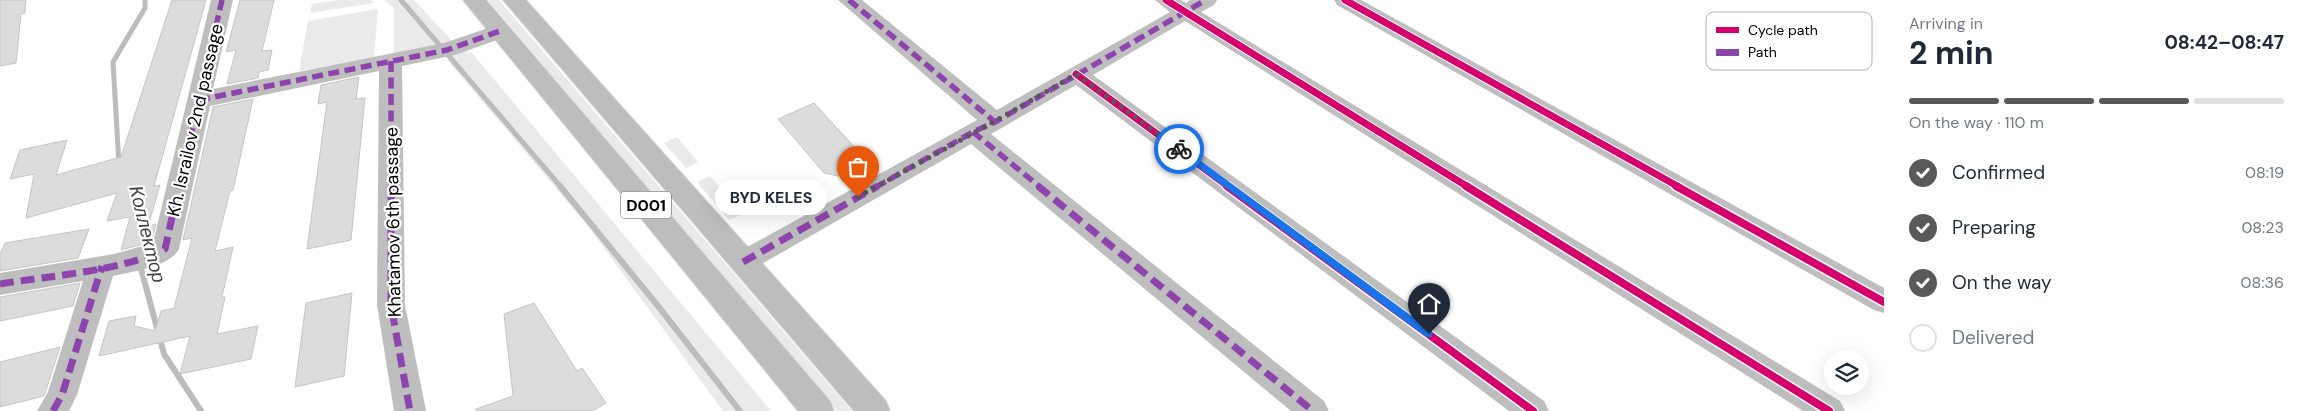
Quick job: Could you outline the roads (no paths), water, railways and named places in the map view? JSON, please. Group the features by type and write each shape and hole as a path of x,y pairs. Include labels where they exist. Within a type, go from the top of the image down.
{"highway":[{"name":"D001","path":"474,0 818,411"},
{"name":"D001","path":"514,0 874,411"}],"street":[{"name":"Kh. Israilov 2nd passage","path":"0,284 124,262 160,254 165,249 222,0"},
{"path":"849,0 984,127 1313,411"},
{"path":"1345,0 1884,302"},
{"path":"743,262 1076,74 1186,4 1829,411"},
{"path":"199,100 447,50 500,30"},
{"name":"Khatamov 6th passage","path":"391,61 391,305 410,411"},
{"path":"1076,74 1533,411"},
{"path":"53,411 62,396 124,262"}],"waterway":[{"name":"Коллектор","path":"119,165 113,62 145,8 145,0"},
{"path":"401,0 561,187"},
{"path":"560,186 658,306 740,411"},
{"name":"Коллектор","path":"140,265 164,354 201,411"}],"place":[{"name":"BYD KELES","path":"858,197"}]}
